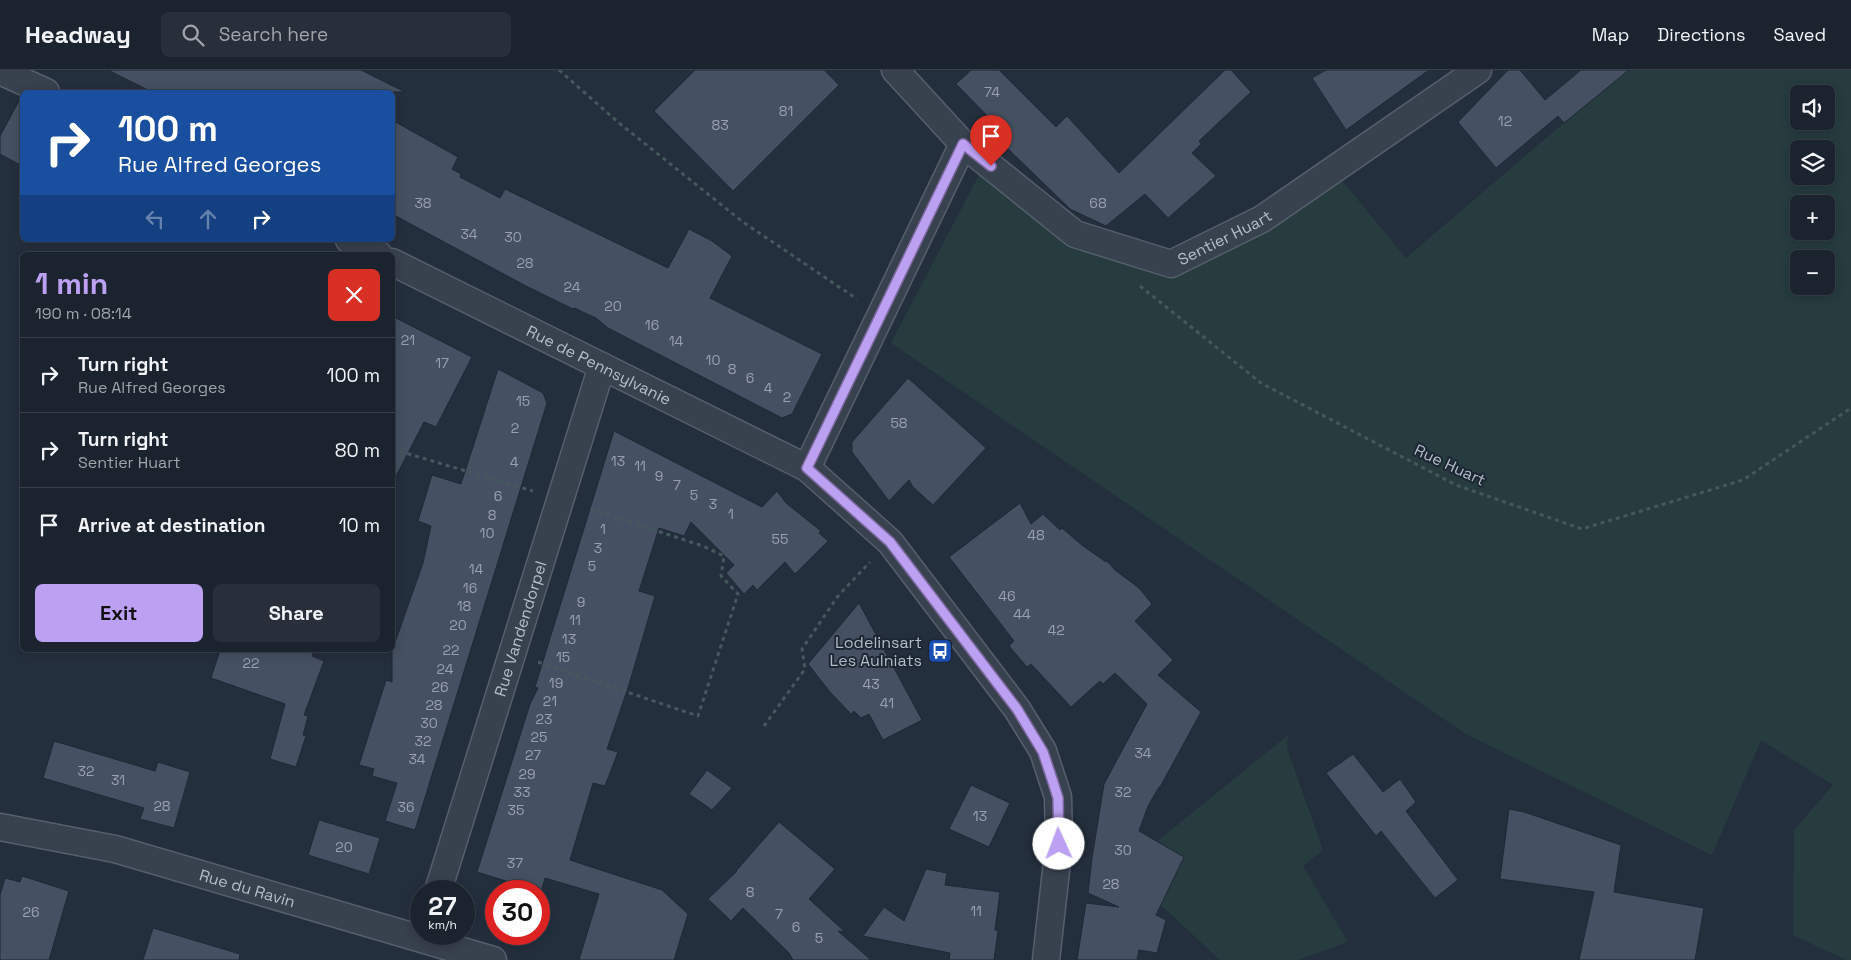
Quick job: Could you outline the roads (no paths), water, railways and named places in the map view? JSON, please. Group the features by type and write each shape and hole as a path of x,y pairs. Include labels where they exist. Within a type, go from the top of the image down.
{"street":[{"name":"Sentier Huart","path":"895,70 963,144 1075,234 1171,264 1262,219 1478,70"},
{"path":"0,71 42,90"},
{"path":"807,468 963,144"},
{"path":"353,242 373,252"},
{"name":"Rue de Pennsylvanie","path":"395,263 807,468 890,542 1017,709 1043,752 1058,798 1059,844 1046,960"},
{"name":"Rue Vandendorpel","path":"441,880 602,366"},
{"name":"Rue du Ravin","path":"0,827 115,849 410,933"},
{"name":"Rue du Ravin","path":"448,945 493,960"}],"place":[{"name":"Lodelinsart Les Aulniats","path":"940,651"}]}
